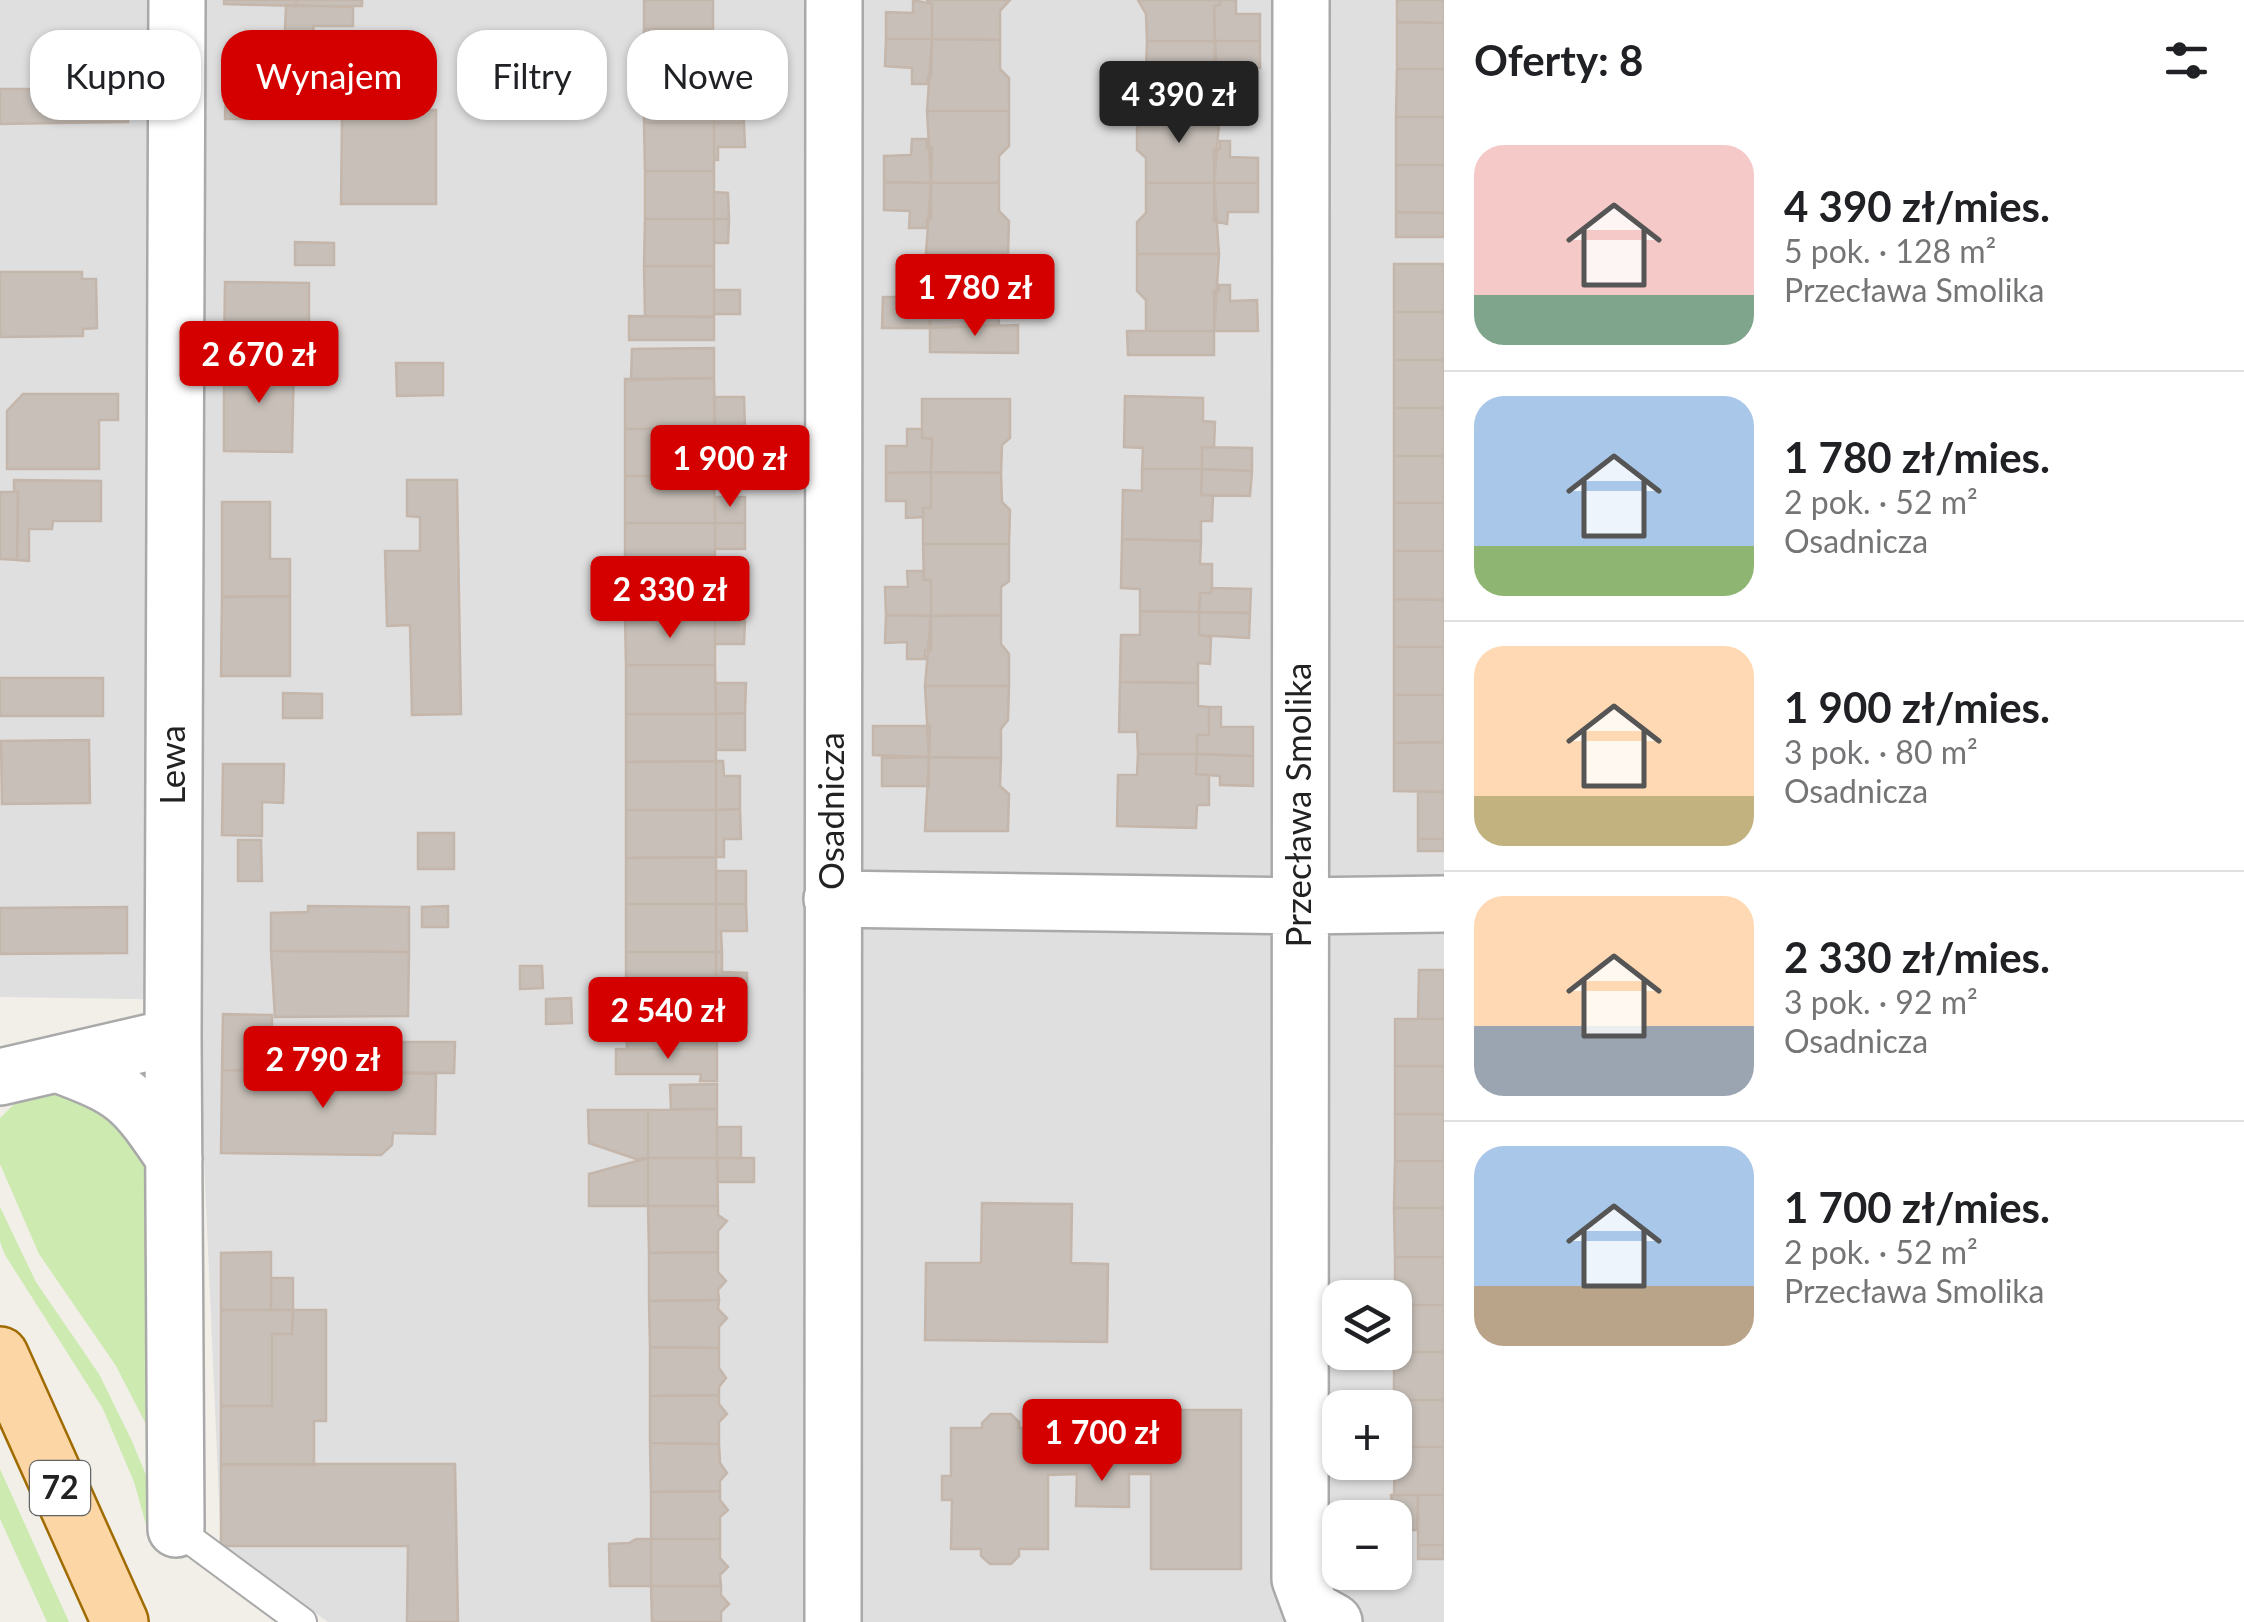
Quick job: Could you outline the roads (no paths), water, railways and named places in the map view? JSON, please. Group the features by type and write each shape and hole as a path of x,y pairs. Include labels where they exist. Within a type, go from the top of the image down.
{"main road":[{"name":"72","path":"0,1355 120,1622"}],"street":[{"name":"Lewa","path":"176,1529 173,1038 177,0"},
{"name":"Osadnicza","path":"833,1622 834,0"},
{"name":"Przecława Smolika","path":"1301,0 1300,1579 1323,1615"},
{"path":"832,898 1299,906 1444,904"},
{"path":"0,1076 173,1038"},
{"path":"56,1064 113,1084 139,1107 174,1158"}],"lane":[{"path":"176,1529 302,1622"}]}
